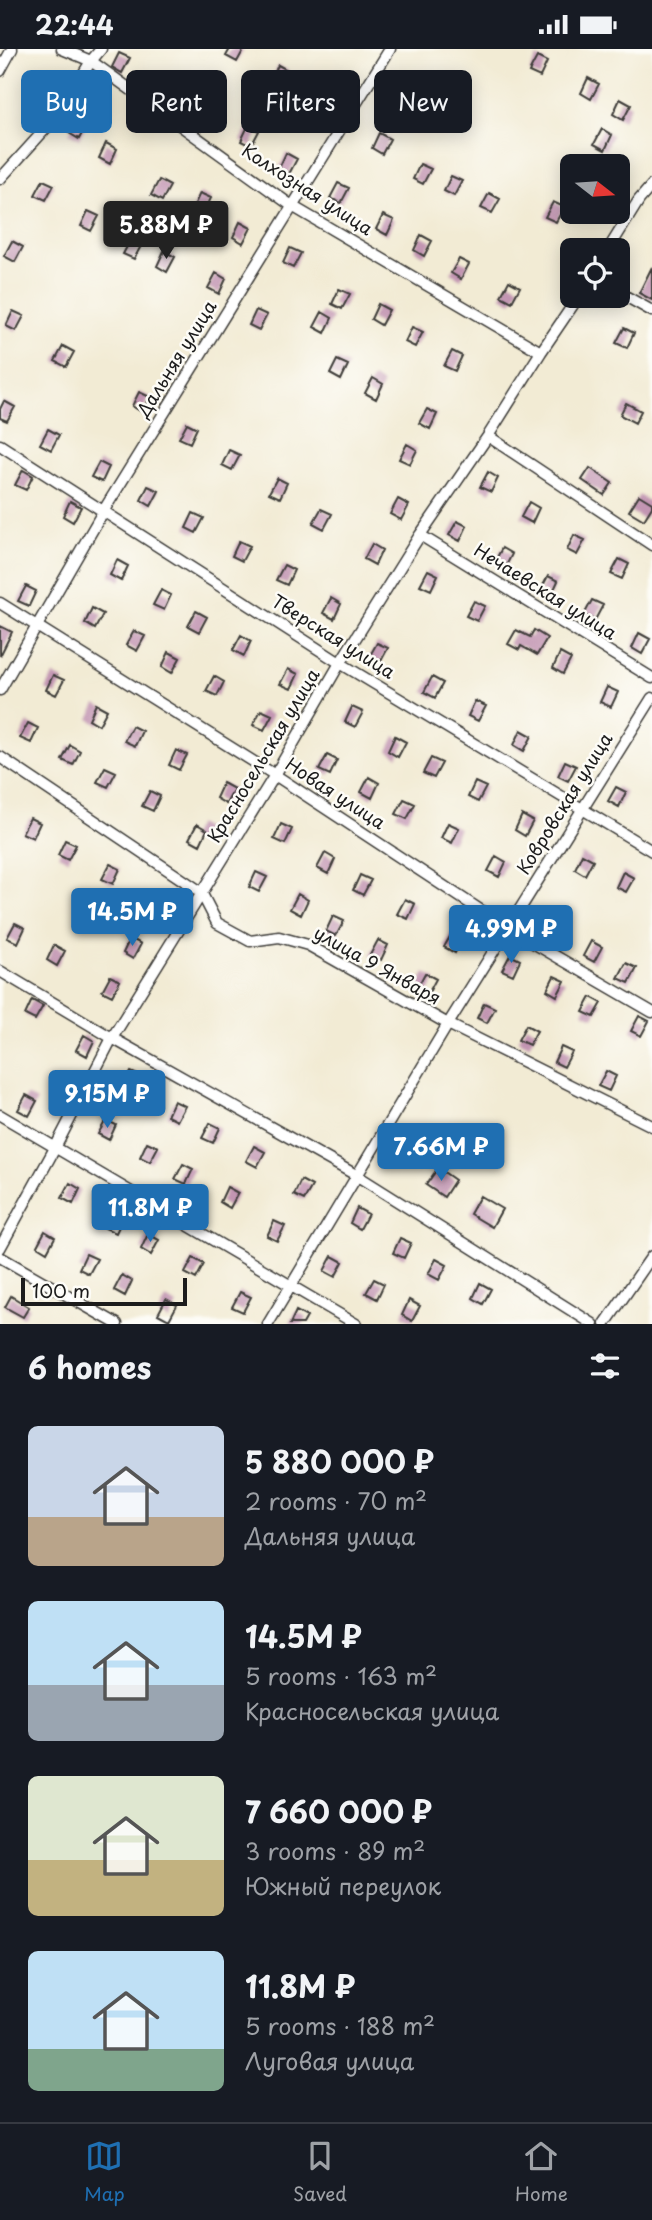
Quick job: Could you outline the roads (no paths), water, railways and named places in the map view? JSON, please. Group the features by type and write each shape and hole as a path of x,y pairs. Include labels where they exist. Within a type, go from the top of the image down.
{"street":[{"path":"0,71 12,49"},
{"name":"Колхозная улица","path":"62,49 91,61 292,206 541,352"},
{"path":"0,179 59,114 101,49"},
{"name":"Дальняя улица","path":"0,690 104,510 390,49"},
{"path":"616,238 652,184"},
{"path":"639,201 652,198"},
{"path":"630,299 652,311"},
{"name":"Красносельская улица","path":"0,1248 112,1038 420,535 571,308"},
{"path":"488,436 652,545"},
{"name":"Тверская улица","path":"0,445 340,663 652,851"},
{"name":"Нечаевская улица","path":"420,535 652,678"},
{"name":"Новая улица","path":"0,603 275,775 509,929 652,1012"},
{"name":"Ковровская улица","path":"268,1324 447,1024 652,698"},
{"name":"улица 9 Января","path":"0,757 201,892 218,923 250,941 279,937 308,945 447,1024 652,1126"},
{"path":"0,971 112,1038 356,1175 593,1324"},
{"path":"0,1115 356,1324"},
{"path":"605,1324 652,1256"},
{"path":"0,1257 117,1324"}]}
